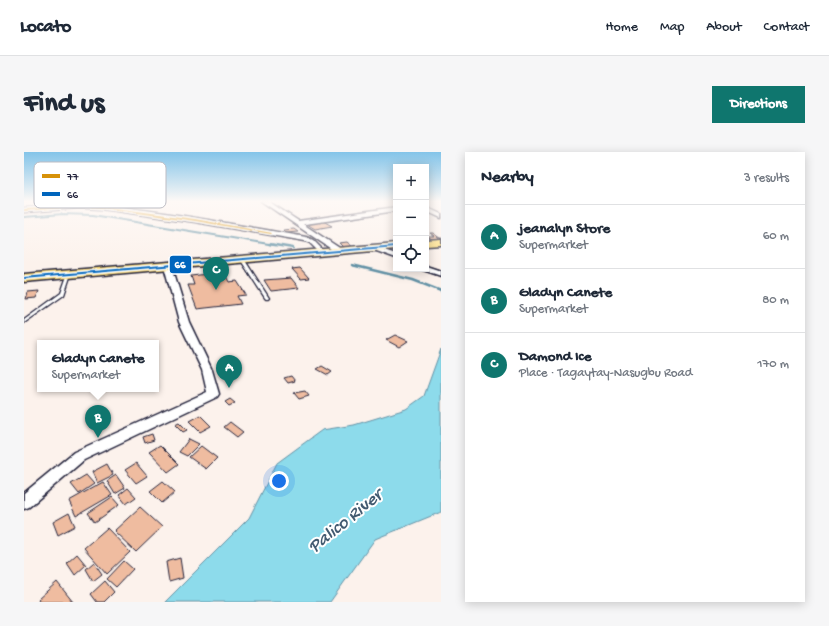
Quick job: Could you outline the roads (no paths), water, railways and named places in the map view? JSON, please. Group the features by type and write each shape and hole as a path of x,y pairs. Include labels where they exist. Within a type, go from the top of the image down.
{"main road":[{"path":"429,243 441,242"},
{"path":"24,278 393,246"}],"street":[{"path":"206,222 311,241 322,252"},
{"path":"298,223 305,222"},
{"path":"298,223 340,251"},
{"path":"373,248 393,255"},
{"path":"24,502 79,456 213,394 207,370 184,322 168,266"},
{"path":"429,269 441,274"}],"lane":[{"path":"242,259 267,298"},
{"path":"24,322 63,294 69,274"}],"water":[{"name":"Palico River","path":"441,349 441,512 375,539 330,602 165,602 249,518 277,463 322,430 354,425 406,409 424,396"}],"waterway":[{"path":"135,222 275,245"},
{"path":"269,244 275,245"},
{"path":"275,245 293,248"},
{"path":"352,265 413,280 441,291"}],"place":[{"name":"Damond Ice","path":"216,290"},
{"name":"jeanalyn Store","path":"229,388"},
{"name":"Gladyn Canete","path":"98,438"}]}
